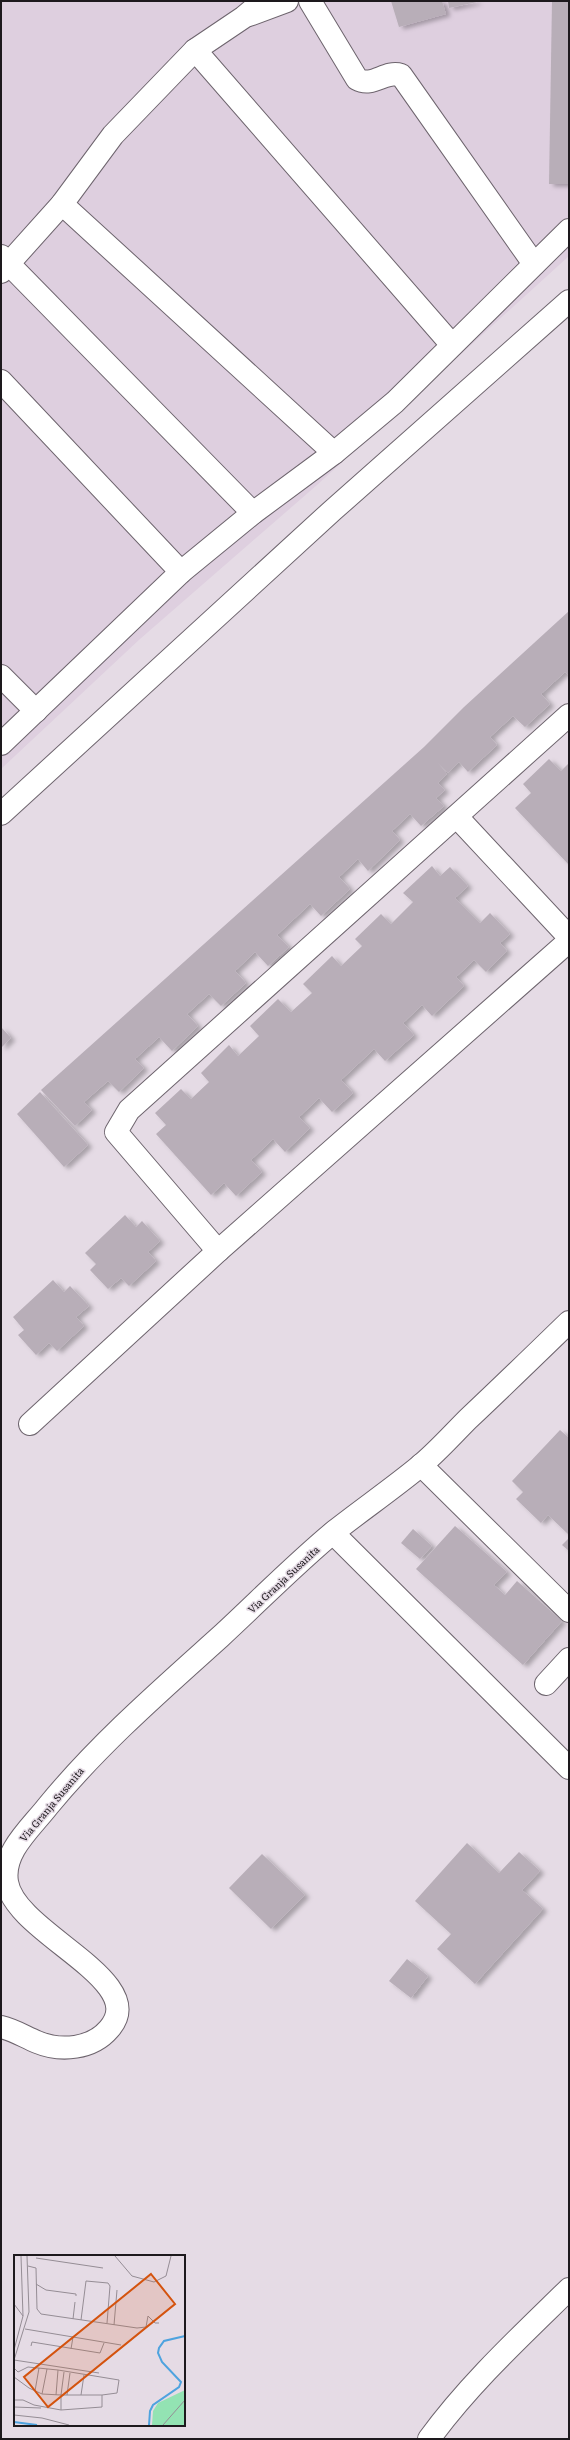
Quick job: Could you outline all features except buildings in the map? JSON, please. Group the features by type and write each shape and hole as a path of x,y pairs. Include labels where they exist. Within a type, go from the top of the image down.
{"street":[{"path":"254,513 4,263 62,204 113,135 195,50 244,17 262,1"},
{"path":"244,17 287,1"},
{"path":"310,1 357,79 369,82 391,74 401,75 534,264"},
{"path":"195,50 452,345"},
{"path":"62,204 334,453"},
{"path":"1,744 181,572 254,513 334,453 395,402 569,230"},
{"path":"1,814 333,510 569,301"},
{"path":"1,381 181,572"},
{"path":"1,676 36,711"},
{"path":"218,1251 116,1132 129,1110 569,715"},
{"path":"457,817 569,937"},
{"path":"30,1424 218,1251 569,941"},
{"name":"Via Granja Susanita","path":"1,2026 52,2046 81,2046 94,2041 111,2028 115,2021 118,2006 117,1999 108,1984 97,1972 32,1922 13,1901 7,1884 6,1872 12,1850 78,1770 333,1533 421,1465 569,1322"},
{"path":"421,1465 569,1610"},
{"path":"333,1533 569,1768"},
{"path":"546,1684 569,1659"},
{"path":"429,2439 449,2411 569,2289"}],"shaded area":[{"path":"1,1 569,1 569,256 317,485 140,639 1,769"}]}
